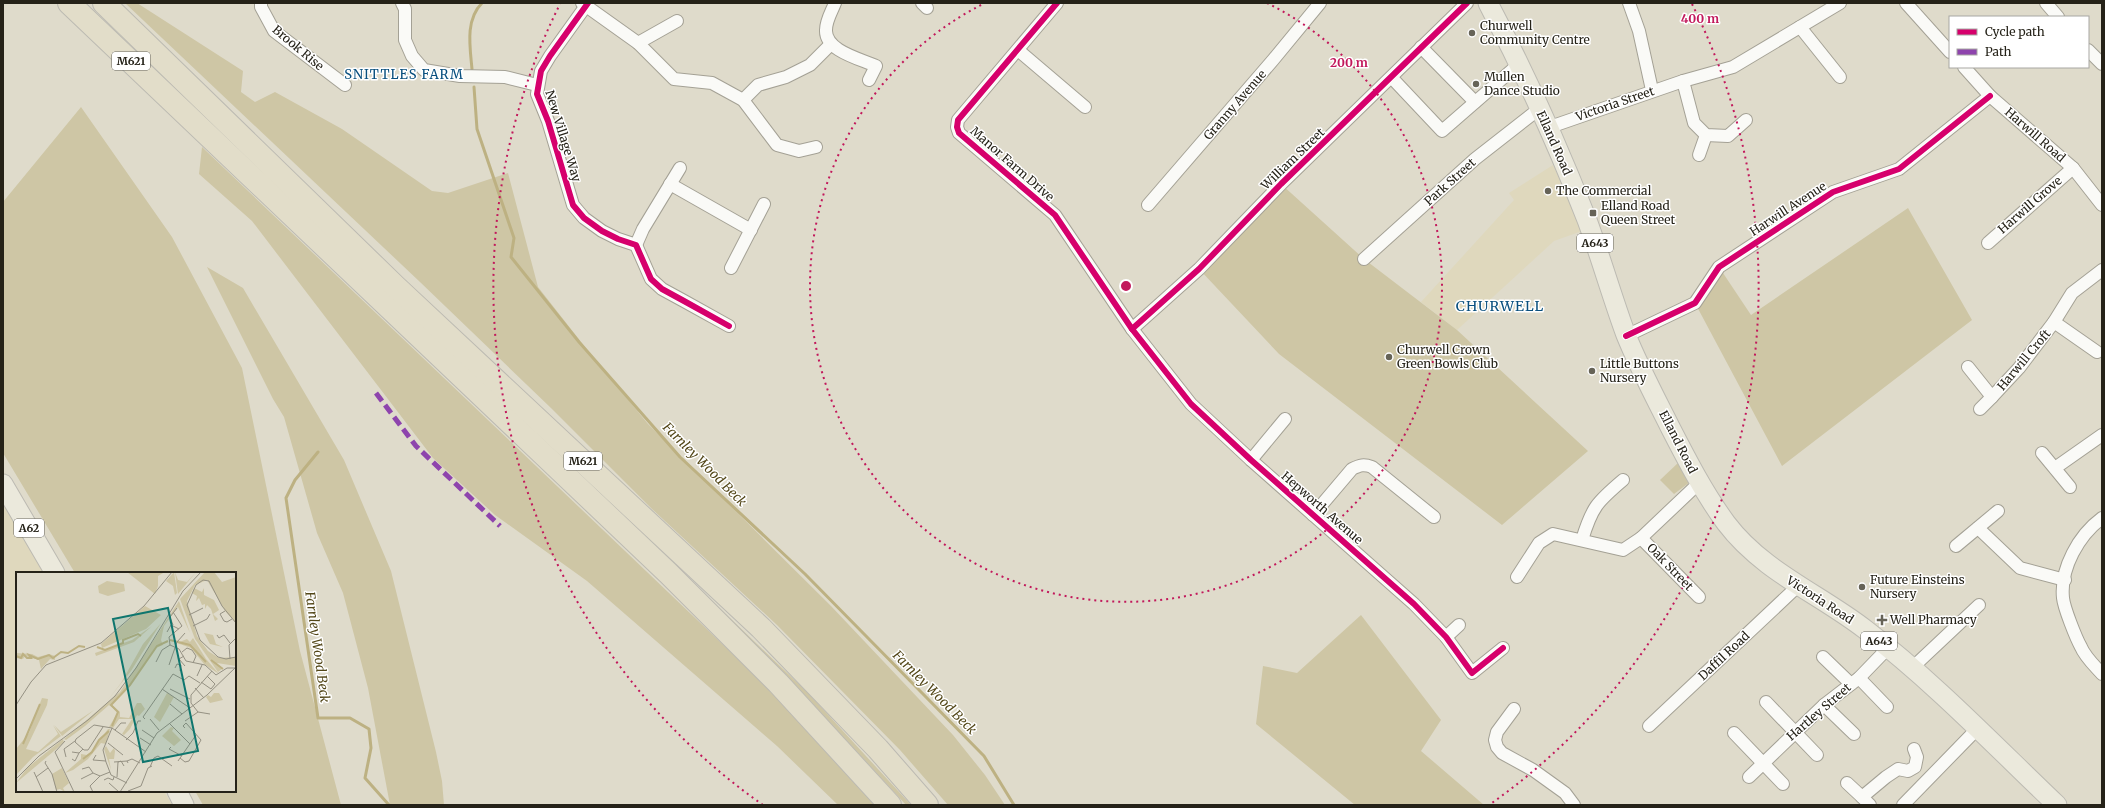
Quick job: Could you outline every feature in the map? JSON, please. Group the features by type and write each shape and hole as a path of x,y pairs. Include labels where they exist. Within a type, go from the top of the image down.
{"highway":[{"name":"M621","path":"69,3 193,120 372,294 668,573 778,683 890,805"},
{"name":"M621","path":"104,3 395,286 761,628 878,749 927,805"}],"main road":[{"name":"Elland Road","path":"1488,3 1519,64 1587,222 1626,336 1699,483"},
{"name":"Victoria Road","path":"1699,483 1727,525 1759,557 1798,586 1865,629 1888,648 1978,728 2057,805"},
{"name":"A62","path":"3,484 53,572"},
{"path":"178,792 184,805"}],"street":[{"name":"Brook Rise","path":"261,3 264,13 274,31 345,85"},
{"path":"402,3 404,10 405,40 412,56 424,70 460,76 505,77 537,84"},
{"path":"835,3 826,30 827,37 832,44 876,66 870,80"},
{"name":"Manor Farm Drive","path":"1058,3 958,120 957,127 959,133 1055,216 1132,329"},
{"name":"Granny Avenue","path":"1148,205 1320,3"},
{"name":"William Street","path":"1132,329 1199,269 1281,184 1392,78 1421,47 1467,3"},
{"path":"1629,3 1639,32 1652,90"},
{"name":"Victoria Street","path":"1547,128 1652,90 1733,67 1840,3"},
{"path":"1906,3 1949,51"},
{"path":"2046,3 2057,16"},
{"path":"586,4 638,43 674,79 712,83 743,100 777,145 799,151 816,147"},
{"name":"New Village Way","path":"586,4 550,56 542,71 537,84 539,102 548,121 573,206 584,218 602,230 618,239 636,245"},
{"path":"638,43 677,21"},
{"path":"1800,27 1840,77"},
{"path":"743,100 758,85 786,77 810,65 832,44"},
{"path":"1421,47 1475,102"},
{"path":"1018,50 1085,107"},
{"path":"2089,51 2102,64"},
{"path":"1392,78 1442,131 1519,64"},
{"name":"Harwill Road","path":"1965,68 1990,96 2073,168 2102,205"},
{"path":"1683,81 1694,123 1706,136 1728,136 1746,120"},
{"name":"Harwill Avenue","path":"1626,336 1695,303 1719,267 1833,192 1899,169 1990,96"},
{"name":"Park Street","path":"1364,259 1475,159 1539,109"},
{"path":"1699,155 1706,136"},
{"path":"680,168 643,229 636,245 651,279 678,298 729,326"},
{"name":"Harwill Grove","path":"1988,243 2073,168"},
{"path":"670,184 751,230"},
{"path":"731,268 764,204"},
{"name":"Harwill Croft","path":"1980,409 2019,368 2054,322 2072,294 2102,270"},
{"name":"Harwill Croft","path":"2054,322 2097,352"},
{"name":"Hepworth Avenue","path":"1132,329 1191,404 1251,460 1414,604 1446,637 1472,673 1503,648"},
{"name":"Harwill Croft","path":"1968,367 1992,397"},
{"path":"1251,460 1285,419"},
{"path":"2055,468 2102,435"},
{"path":"2042,453 2070,487"},
{"path":"1313,515 1352,469 1359,465 1366,465 1372,467 1434,517"},
{"path":"1582,540 1593,509 1599,501 1623,480"},
{"path":"1517,577 1532,552 1545,538 1553,534 1623,550 1641,538 1699,483"},
{"path":"1956,546 1998,511"},
{"path":"2102,518 2091,526 2073,551 2065,580 2063,598 2081,648 2102,674"},
{"path":"1978,528 2020,568 2065,580"},
{"name":"Oak Street","path":"1641,538 1699,597"},
{"name":"Daffil Road","path":"1649,726 1798,586"},
{"path":"1912,668 1979,605"},
{"path":"1446,637 1459,625"},
{"name":"Hartley Street","path":"1749,776 1824,705 1855,681 1888,648"},
{"path":"1823,657 1887,707"},
{"path":"1766,702 1818,755"},
{"path":"1824,705 1854,734"},
{"path":"1514,710 1497,732 1495,740 1497,747 1502,753 1533,770 1565,793 1574,805"},
{"path":"1903,805 1978,728"},
{"path":"1734,733 1784,784"},
{"path":"1847,783 1866,801 1886,777 1898,769 1908,771 1915,767 1917,757 1914,749"}],"shaded area":[{"path":"125,3 137,3 243,71 241,92 255,102 275,92 342,129 432,191 448,193 508,173 538,287 585,347 648,424 831,606 953,735 985,775 1005,805 948,805 900,750 777,625 652,509 551,408 420,282"},
{"path":"81,107 172,237 242,368 300,651 341,805 203,805 196,792 236,792 236,572 74,572 3,453 3,202"},
{"path":"202,147 779,698 878,805 838,805 777,746 587,581 495,515 433,458 252,221 199,174"},
{"path":"1553,165 1582,231 1554,241 1457,330 1421,302 1514,200 1509,193"},
{"path":"1281,184 1364,259 1457,330 1588,451 1502,525 1279,354 1199,269"},
{"path":"1908,208 1972,320 1782,466 1695,303 1719,267 1751,315"},
{"path":"207,267 243,288 344,460 391,571 436,752 442,781 444,805 390,805 368,688 343,593 317,533 284,417 273,399"},
{"path":"387,288 809,694 911,805 906,805 796,686"},
{"path":"1679,462 1690,482 1674,494 1660,480"},
{"path":"3,504 43,572 16,572 16,792 165,792 172,805 3,805"},
{"path":"1361,615 1441,720 1421,751 1484,805 1355,805 1256,724 1263,666 1297,673"}],"waterway":[{"name":"Farnley Wood Beck","path":"472,69 470,43 471,26 473,17 482,3"},
{"name":"Farnley Wood Beck","path":"474,87 477,129 514,238 511,257 579,342 680,457 805,574 984,756 1014,805"},
{"name":"Farnley Wood Beck","path":"318,452 295,480 286,498 318,718 350,718 369,729 371,748 365,778 389,805"}],"marked path":[{"path":"376,393 416,446 500,526"}],"cycle path":[{"path":"588,3 541,71 537,94 548,121 573,205 584,218 602,231 618,239 636,245 651,279 662,289 729,326"},
{"path":"1057,3 958,120 957,127 959,133 1055,215 1132,329 1191,404 1251,460 1414,604 1446,637 1472,673 1503,648"},
{"path":"1132,329 1199,269 1281,184 1467,3"},
{"path":"1626,336 1695,303 1719,267 1833,192 1899,169 1990,96"}],"place":[{"name":"Churwell Community Centre","path":"1472,33"},
{"name":"Mullen Dance Studio","path":"1476,84"},
{"name":"The Commercial","path":"1548,191"},
{"name":"Elland Road Queen Street","path":"1593,213"},
{"name":"Churwell Crown Green Bowls Club","path":"1389,357"},
{"name":"Little Buttons Nursery","path":"1592,371"},
{"name":"Future Einsteins Nursery","path":"1862,587"},
{"name":"Well Pharmacy","path":"1882,620"}],"district":[{"name":"SNITTLES FARM","path":"404,74"},
{"name":"CHURWELL","path":"1500,306"}]}
